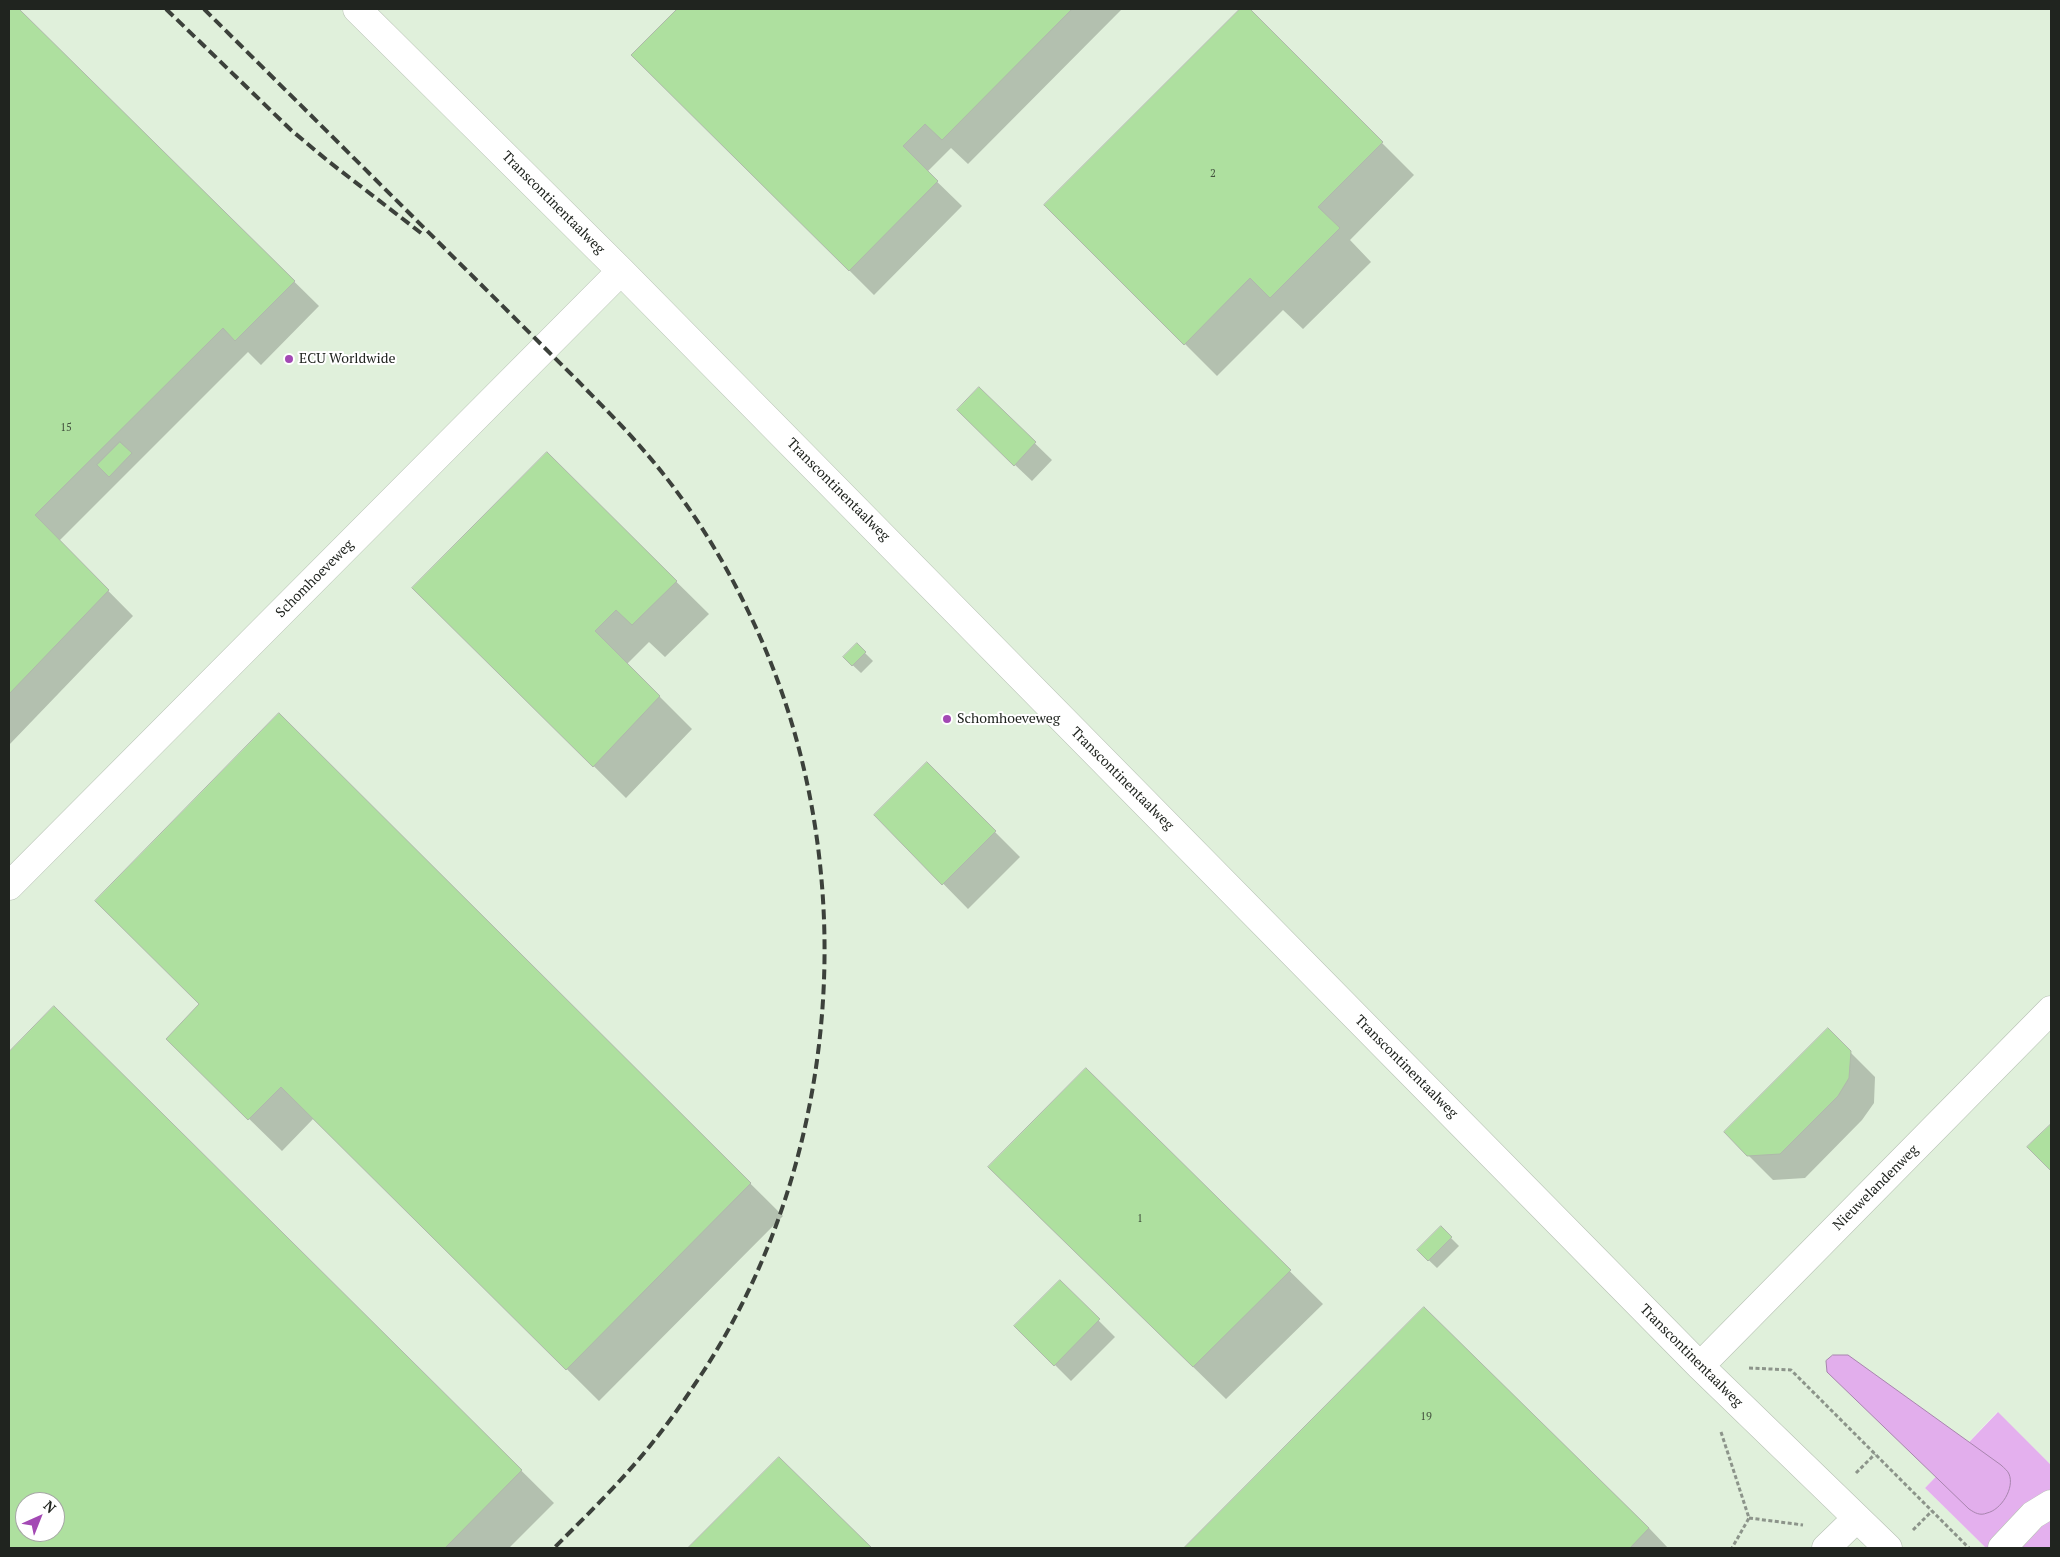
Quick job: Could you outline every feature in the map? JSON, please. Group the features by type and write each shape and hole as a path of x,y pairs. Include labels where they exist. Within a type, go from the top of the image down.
{"street":[{"name":"Transcontinentaalweg","path":"357,9 621,271 1700,1366 1888,1548"},
{"name":"Schomhoeveweg","path":"9,886 621,271"},
{"name":"Nieuwelandenweg","path":"1700,1366 2051,1010"},
{"path":"2002,1548 2032,1515 2051,1504"},
{"path":"1826,1548 1856,1518"}],"path":[{"path":"1700,1366 1791,1370 1969,1548"},
{"path":"1718,1423 1749,1518 1732,1548"},
{"path":"1749,1518 1806,1526"}],"shaded area":[{"path":"9,9 2051,9 2051,1465 1997,1412 1925,1488 1986,1548 9,1548"},
{"path":"1833,1355 1848,1355 2001,1465 2008,1473 2010,1480 2008,1492 2002,1503 1997,1508 1984,1514 1978,1514 1969,1509 1827,1372 1826,1361"},
{"path":"1998,1412 2051,1465 2051,1548 1986,1548 1925,1488"}],"building":[{"path":"9,9 19,9 295,281 235,341 223,328 35,515 109,590 9,694"},
{"path":"675,9 1072,9 942,140 925,124 903,146 938,181 849,271 631,55"},
{"path":"1240,9 1250,9 1383,142 1318,207 1340,228 1270,298 1250,278 1184,345 1044,205"},
{"path":"979,387 1036,442 1014,466 957,410"},
{"path":"120,442 132,453 109,477 97,465"},
{"path":"547,452 677,581 632,625 616,610 595,631 660,696 593,767 412,588"},
{"path":"857,643 866,652 852,666 843,657"},
{"path":"279,713 751,1183 566,1370 281,1087 248,1120 166,1039 199,1004 95,901"},
{"path":"927,762 996,831 942,885 874,815"},
{"path":"54,1006 522,1470 445,1548 9,1548 9,1052"},
{"path":"1828,1028 1851,1051 1849,1078 1838,1096 1780,1154 1747,1156 1724,1132"},
{"path":"1086,1068 1291,1270 1193,1367 988,1167"},
{"path":"2051,1124 2051,1171 2027,1147"},
{"path":"1441,1226 1452,1237 1428,1261 1417,1250"},
{"path":"1060,1280 1100,1319 1054,1366 1014,1326"},
{"path":"1424,1307 1649,1528 1630,1548 1184,1548"},
{"path":"779,1457 872,1548 688,1548"}],"railway":[{"path":"166,9 291,130 421,233"},
{"path":"204,9 577,380 637,443 675,489 703,529 749,613 786,705 811,800 823,899 823,998 811,1097 787,1193 751,1285 703,1372 673,1417 642,1456 554,1548"}],"place":[{"name":"ECU Worldwide","path":"289,359"},
{"name":"Schomhoeveweg","path":"947,719"}]}
